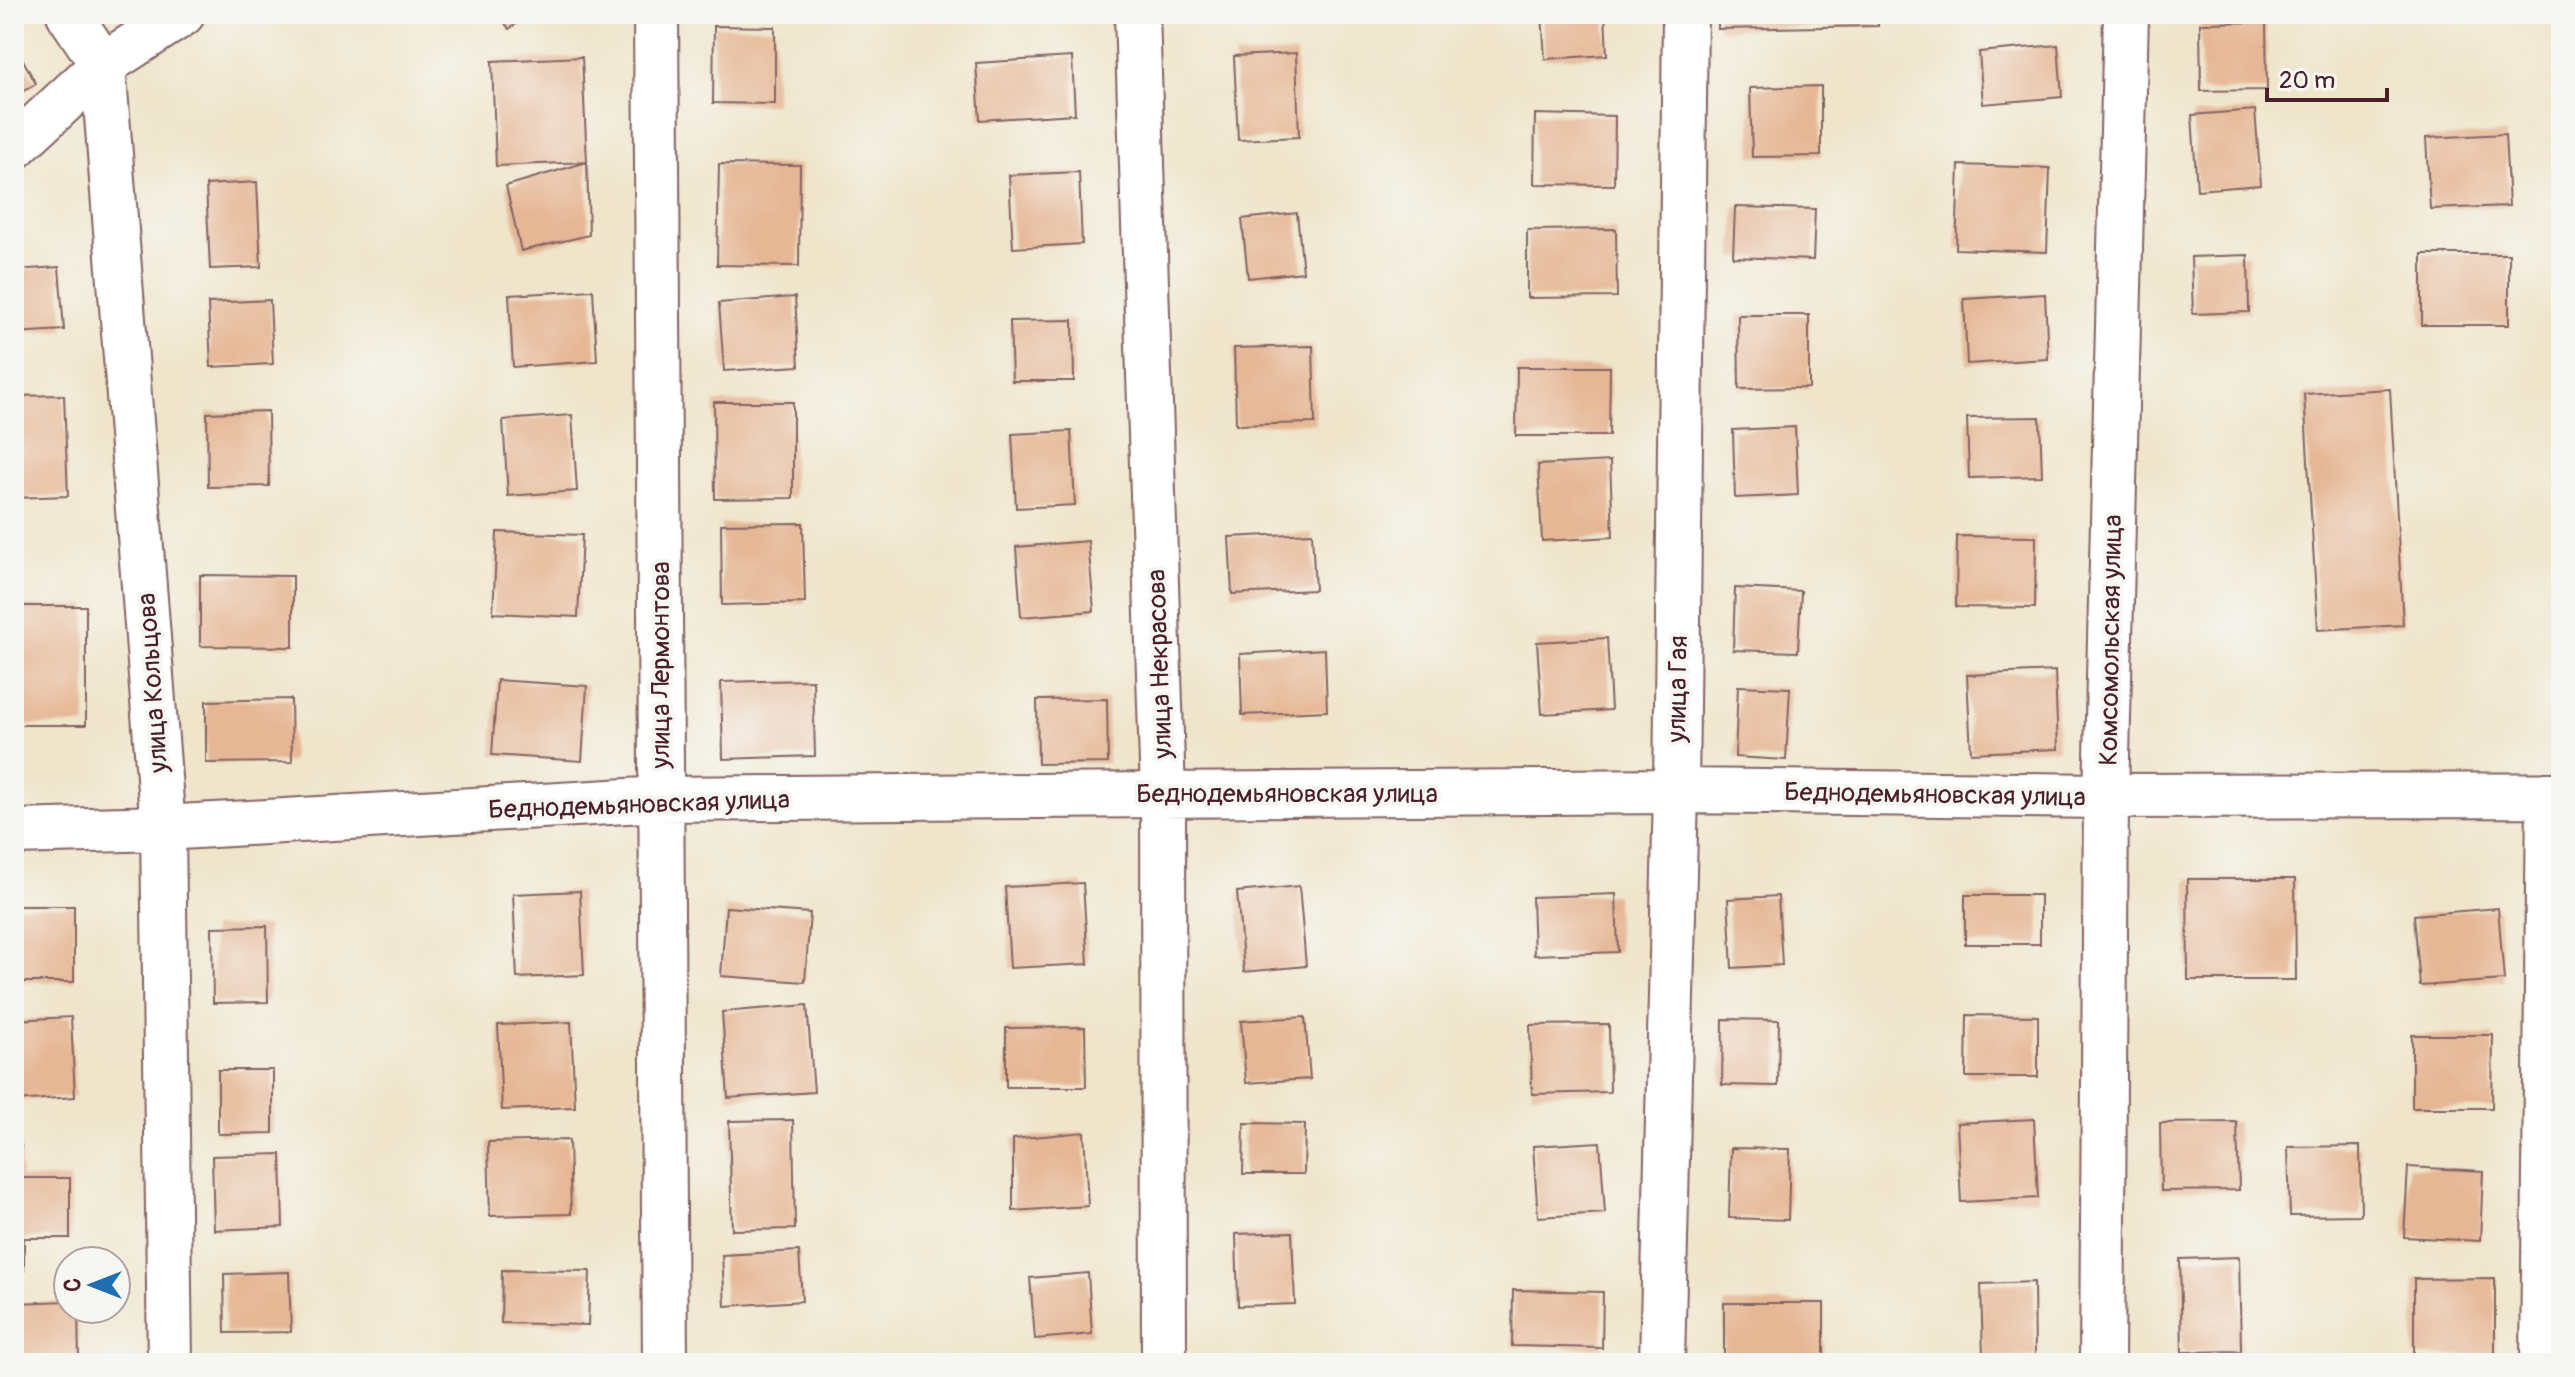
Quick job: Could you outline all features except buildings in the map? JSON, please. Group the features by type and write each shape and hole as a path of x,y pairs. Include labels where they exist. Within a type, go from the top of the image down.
{"street":[{"name":"улица Кольцова","path":"69,14 103,65 163,828 170,1363"},
{"path":"14,147 103,65 182,14"},
{"name":"улица Лермонтова","path":"656,14 665,1363"},
{"name":"улица Некрасова","path":"1137,14 1163,794 1164,1363"},
{"name":"улица Гая","path":"1662,1363 1676,791 1685,14"},
{"name":"Комсомольская улица","path":"2102,1363 2106,796 2126,14"},
{"name":"Беднодемьяновская улица","path":"14,832 163,828 661,799 1676,791 2106,796 2555,795"},
{"path":"2543,1363 2555,795"}]}
